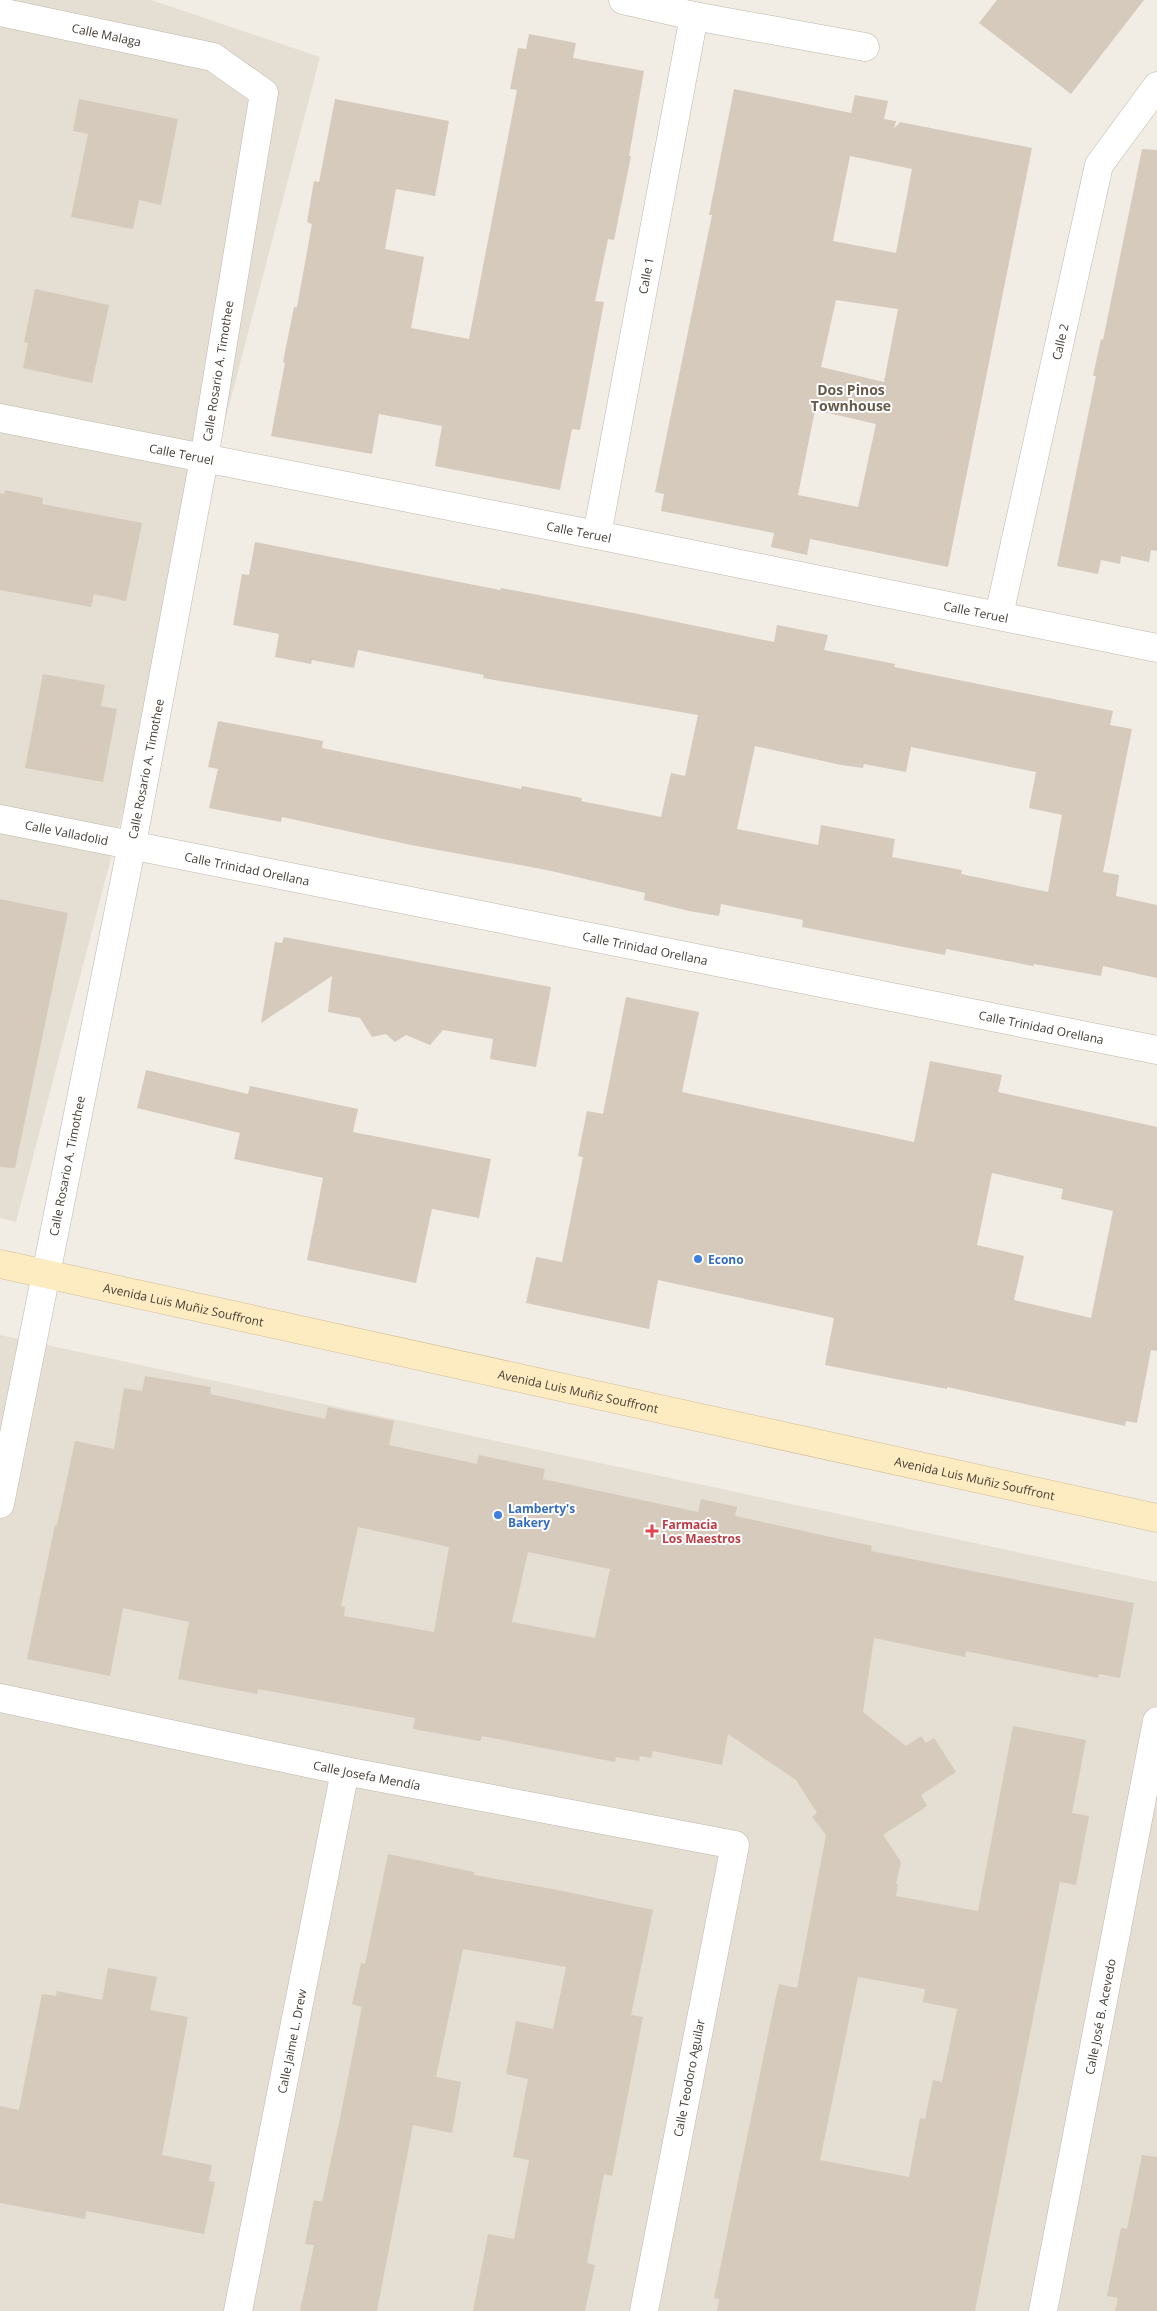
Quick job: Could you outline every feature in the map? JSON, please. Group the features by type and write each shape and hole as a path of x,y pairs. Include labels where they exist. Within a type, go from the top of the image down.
{"street":[{"path":"624,0 694,16 865,47"},
{"name":"Calle Malaga","path":"0,12 213,57"},
{"name":"Calle 1","path":"598,535 694,16"},
{"name":"Calle Rosario A. Timothee","path":"0,1504 132,844 204,459 264,93 213,57"},
{"name":"Calle 2","path":"999,615 1099,165 1157,86"},
{"name":"Calle Teruel","path":"0,418 598,535 1157,648"},
{"name":"Calle Valladolid","path":"0,819 132,844"},
{"name":"Calle Trinidad Orellana","path":"132,844 1157,1050"},
{"name":"Avenida Luis Muñiz Souffront","path":"0,1264 1157,1518"},
{"name":"Calle Josefa Mendía","path":"0,1698 344,1771 734,1845"},
{"name":"Calle José B. Acevedo","path":"1043,2311 1157,1721"},
{"name":"Calle Jaime L. Drew","path":"238,2311 344,1771"},
{"name":"Calle Teodoro Aguilar","path":"644,2311 734,1845"}],"shaded area":[{"path":"0,0 151,0 320,57 16,1222 0,1218"},
{"path":"0,1335 1157,1582 1157,2311 0,2311"}],"building":[{"path":"997,0 1144,0 1071,94 979,23"},
{"path":"529,34 576,43 573,58 644,71 629,156 631,156 614,240 608,239 595,301 604,302 580,430 572,429 560,490 435,466 442,426 379,414 372,454 271,436 285,363 283,362 294,307 297,307 312,224 307,222 314,181 319,182 335,99 449,121 435,196 396,189 385,249 424,257 411,328 469,339 517,90 510,89 518,48 526,49"},
{"path":"734,89 851,113 855,95 888,101 884,119 896,121 894,129 900,122 1032,148 948,567 810,539 807,555 771,547 774,533 661,511 664,494 655,492 712,215 709,215","holes":["850,156 912,169 896,253 833,241","836,300 898,309 884,382 821,367","815,410 876,424 858,507 798,495"]},
{"path":"79,99 178,119 161,205 139,200 133,229 71,217 88,134 73,131"},
{"path":"1142,149 1157,150 1157,551 1151,550 1149,562 1121,556 1120,564 1101,560 1098,574 1057,566 1096,376 1093,376 1101,339 1103,340"},
{"path":"35,289 109,305 92,383 23,368 28,343 24,342"},
{"path":"5,490 43,498 42,504 142,523 126,601 94,594 91,607 0,590 0,493 4,494"},
{"path":"255,542 500,590 501,588 638,614 774,642 777,625 828,635 824,650 895,664 894,667 1113,711 1110,725 1132,729 1103,872 1119,875 1116,896 1157,905 1157,978 1103,966 1101,976 1034,964 1033,966 946,949 945,955 802,927 803,920 721,904 719,916 689,911 644,900 645,893 547,870 411,845 282,817 281,822 209,808 218,769 208,767 218,721 323,741 322,748 521,789 522,786 582,798 581,801 661,817 671,773 685,776 698,715 483,678 484,675 358,650 354,668 312,660 311,664 275,657 279,634 233,625 242,574 249,575","holes":["755,746 863,768 864,764 906,772 911,747 1036,772 1029,808 1062,815 1048,892 961,874 962,870 892,857 895,839 821,825 818,845 737,829"]},
{"path":"43,674 105,685 101,706 117,709 103,782 25,768"},
{"path":"0,899 68,913 15,1168 0,1167"},
{"path":"284,937 551,987 536,1067 490,1059 493,1039 443,1030 430,1045 406,1035 395,1042 386,1034 372,1037 360,1018 328,1012 332,976 261,1023 275,942 282,943"},
{"path":"626,997 699,1012 682,1092 914,1142 930,1061 1002,1075 998,1092 1157,1127 1157,1351 1151,1350 1137,1423 1126,1421 1125,1426 947,1387 947,1389 825,1365 834,1318 658,1280 649,1329 526,1303 536,1257 562,1262 583,1157 578,1156 587,1111 603,1114","holes":["992,1173 1063,1189 1061,1199 1113,1211 1091,1318 1014,1300 1024,1256 977,1245"]},
{"path":"146,1070 248,1094 250,1086 358,1109 353,1132 491,1159 479,1218 432,1209 416,1283 307,1260 323,1178 234,1159 240,1133 137,1108"},
{"path":"145,1376 211,1387 210,1394 325,1419 328,1407 394,1421 389,1445 477,1464 479,1455 545,1469 543,1479 698,1512 701,1499 737,1507 735,1516 872,1546 871,1551 1134,1603 1120,1678 1099,1674 1098,1678 966,1651 965,1657 874,1638 863,1712 906,1746 921,1736 926,1743 934,1738 956,1772 921,1795 927,1806 883,1835 901,1862 896,1884 898,1884 896,1896 978,1911 1013,1726 1086,1740 1072,1813 1089,1816 1076,1885 1060,1882 975,2311 717,2311 719,2299 714,2298 775,2001 779,1984 797,1988 826,1835 812,1817 817,1813 796,1780 728,1734 722,1765 653,1751 651,1758 640,1756 639,1761 616,1757 615,1762 482,1736 480,1741 413,1729 415,1718 258,1689 257,1694 178,1679 189,1622 123,1608 110,1676 27,1659 75,1441 114,1449 124,1388 142,1391","holes":["358,1527 449,1547 434,1632 344,1616 345,1607 341,1606","528,1552 610,1569 595,1638 512,1622","858,1977 925,1989 923,2002 957,2009 942,2082 933,2080 925,2119 920,2118 909,2177 820,2160"]},
{"path":"388,1854 474,1872 474,1875 653,1910 631,2015 643,2017 612,2176 604,2174 587,2263 595,2265 585,2311 473,2311 488,2234 514,2239 529,2160 513,2157 528,2079 506,2074 516,2021 553,2029 566,1967 463,1949 436,2077 461,2082 452,2133 413,2125 377,2311 300,2311 314,2245 305,2244 314,2200 322,2202 339,2123 362,2007 352,2004 361,1963 365,1964"},
{"path":"108,1968 157,1977 150,2010 188,2017 162,2155 212,2165 209,2181 215,2182 204,2234 86,2211 85,2219 0,2203 0,2106 19,2110 42,1994 56,1996 57,1991 102,2000"},
{"path":"1142,2155 1157,2157 1157,2311 1115,2311 1118,2298 1107,2296 1121,2228 1127,2229"}],"place":[{"name":"Econo","path":"698,1259"},
{"name":"Lamberty's Bakery","path":"498,1515"},
{"name":"Farmacia Los Maestros","path":"652,1531"}],"district":[{"name":"Dos Pinos Townhouse","path":"851,398"}]}
